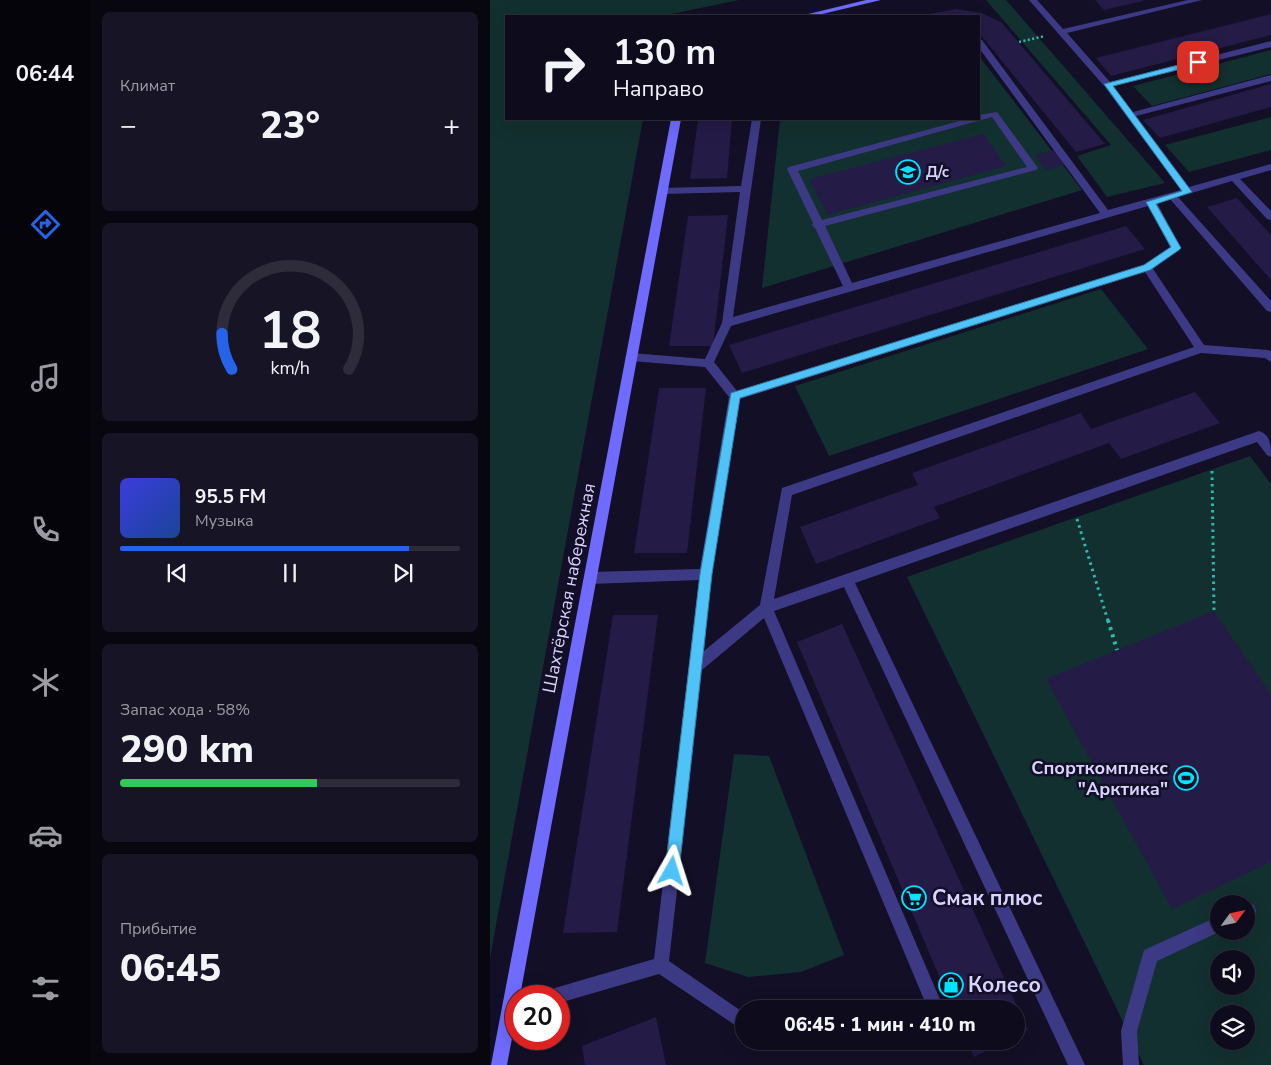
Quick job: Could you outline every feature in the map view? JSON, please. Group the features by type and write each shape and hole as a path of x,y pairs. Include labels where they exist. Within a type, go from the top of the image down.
{"street":[{"path":"809,15 878,0"},
{"name":"Шахтёрская набережная","path":"517,985 590,578 676,120"},
{"name":"Шахтёрская набережная","path":"499,1065 505,1041"}],"lane":[{"path":"1033,0 1108,84 1188,192"},
{"path":"1060,32 1198,0"},
{"path":"980,43 1105,213"},
{"path":"1108,84 1271,44"},
{"path":"1131,115 1271,78"},
{"path":"817,225 1033,168 994,114 980,118"},
{"path":"708,363 726,323 757,120"},
{"path":"849,287 817,225 792,169 971,120"},
{"path":"726,323 1271,167"},
{"path":"1234,178 1271,217"},
{"path":"662,191 745,189"},
{"path":"1172,196 1271,308"},
{"path":"735,396 1147,268 1176,248 1151,202"},
{"path":"1147,268 1201,349"},
{"path":"932,1000 766,608 786,492 1201,349 1268,354 1271,358"},
{"path":"631,357 708,363 735,396 706,574 661,965"},
{"path":"696,666 766,608 1259,436 1271,452"},
{"path":"590,578 706,574"},
{"path":"847,580 1078,1065"},
{"path":"1131,1065 1128,1031 1150,956 1210,928"},
{"path":"570,991 661,965"},
{"path":"661,965 735,1017"}],"path":[{"path":"1018,42 1060,32"},
{"path":"1212,453 1214,611"},
{"path":"1072,501 1117,650"}],"green space":[{"path":"490,0 739,0 667,15 505,15 505,120 643,120 490,958"},
{"path":"986,0 1006,0 1165,183 1107,197 1077,156 1111,145"},
{"path":"1271,50 1271,74 1152,106 1133,86"},
{"path":"980,57 1082,190 762,288 780,120 980,120"},
{"path":"1271,117 1271,150 1189,172 1165,145"},
{"path":"1101,289 1148,349 829,456 795,386"},
{"path":"1250,456 1271,484 1271,1065 1144,1065 907,577"},
{"path":"734,754 769,756 844,955 801,972 748,977 705,963"}],"building":[{"path":"1095,0 1143,0 1143,1 1104,10"},
{"path":"956,9 982,13 1002,23 1105,144 1076,152 980,34 980,15 924,15"},
{"path":"1271,14 1271,35 1111,76 1096,58"},
{"path":"1271,84 1271,107 1160,138 1143,120"},
{"path":"698,120 732,120 727,178 690,179"},
{"name":"Д/с","path":"984,134 1006,166 827,215 809,179"},
{"path":"1054,150 1065,165 1046,170 1035,155"},
{"path":"1237,198 1271,235 1271,280 1207,207"},
{"path":"728,215 713,346 669,346 688,216"},
{"path":"1126,226 1145,249 742,373 729,345"},
{"path":"659,388 706,388 687,553 634,553"},
{"path":"1195,392 1220,423 1121,459 1109,443 934,507 940,518 816,564 800,527 918,485 912,473 1081,413 1091,429"},
{"name":"Спорткомплекс \"Арктика\"","path":"1214,611 1271,694 1271,862 1172,909 1046,679"},
{"path":"613,615 658,615 617,932 563,933"},
{"path":"842,624 1014,1000 949,1000 797,642"},
{"path":"656,1017 666,1065 585,1065 582,1046"},
{"path":"971,1050 988,1050 974,1057"}],"place":[{"name":"Д/с","path":"908,172"},
{"name":"Спорткомплекс \"Арктика\"","path":"1186,778"},
{"name":"Смак плюс","path":"914,898"},
{"name":"Колесо","path":"951,985"}],"route":[{"path":"672,871 706,574 735,396 1147,268 1176,248 1151,202 1188,192 1108,84 1198,62"}]}
